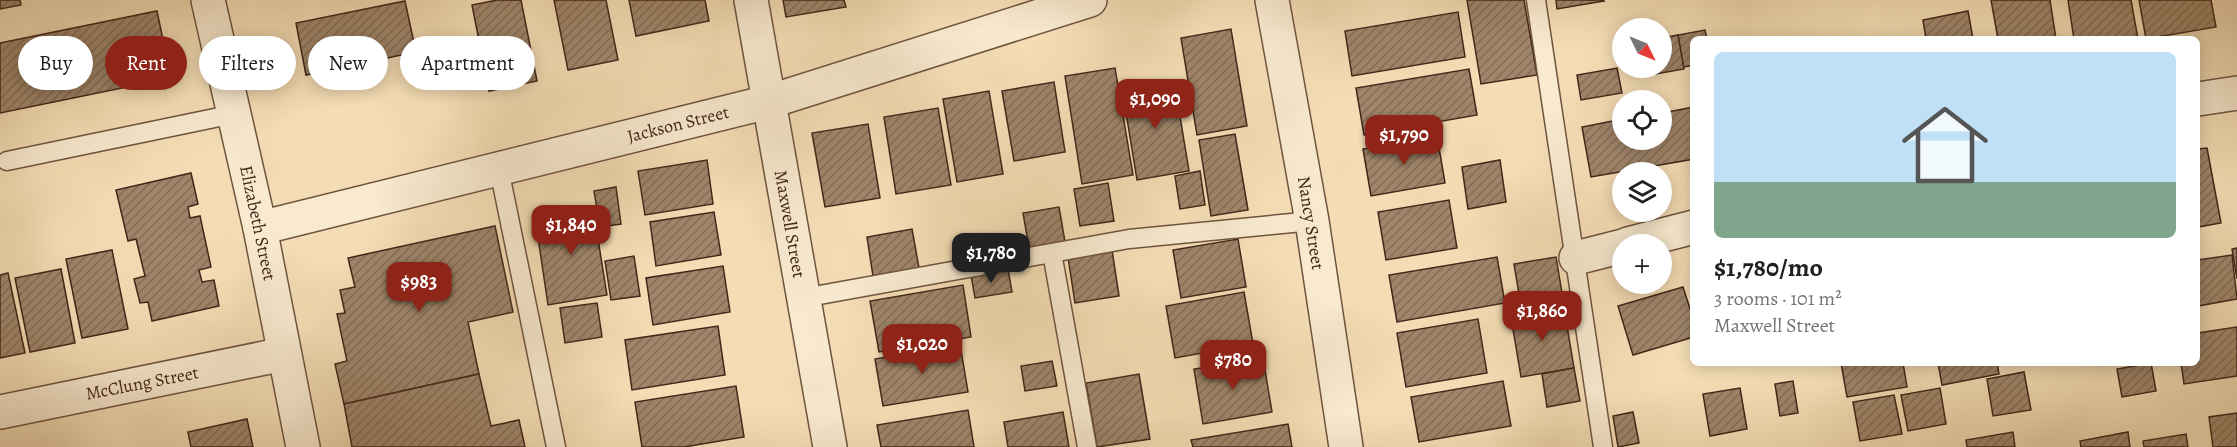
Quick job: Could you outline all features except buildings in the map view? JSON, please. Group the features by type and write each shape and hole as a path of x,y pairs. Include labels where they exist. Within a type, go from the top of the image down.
{"street":[{"name":"Elizabeth Street","path":"208,0 260,228 303,447"},
{"name":"Maxwell Street","path":"751,0 830,447"},
{"name":"Jackson Street","path":"260,228 768,102 1090,0"},
{"name":"Nancy Street","path":"1272,0 1312,221 1346,447"},
{"path":"2200,99 2237,93"},
{"path":"1667,234 1690,228"},
{"path":"1576,258 1612,249"},
{"name":"McClung Street","path":"0,412 284,354"}],"lane":[{"path":"1536,0 1603,447"},
{"path":"7,161 234,114"},
{"path":"499,169 556,447"},
{"path":"803,298 1129,239 1312,221"},
{"path":"1052,253 1087,447"}]}
